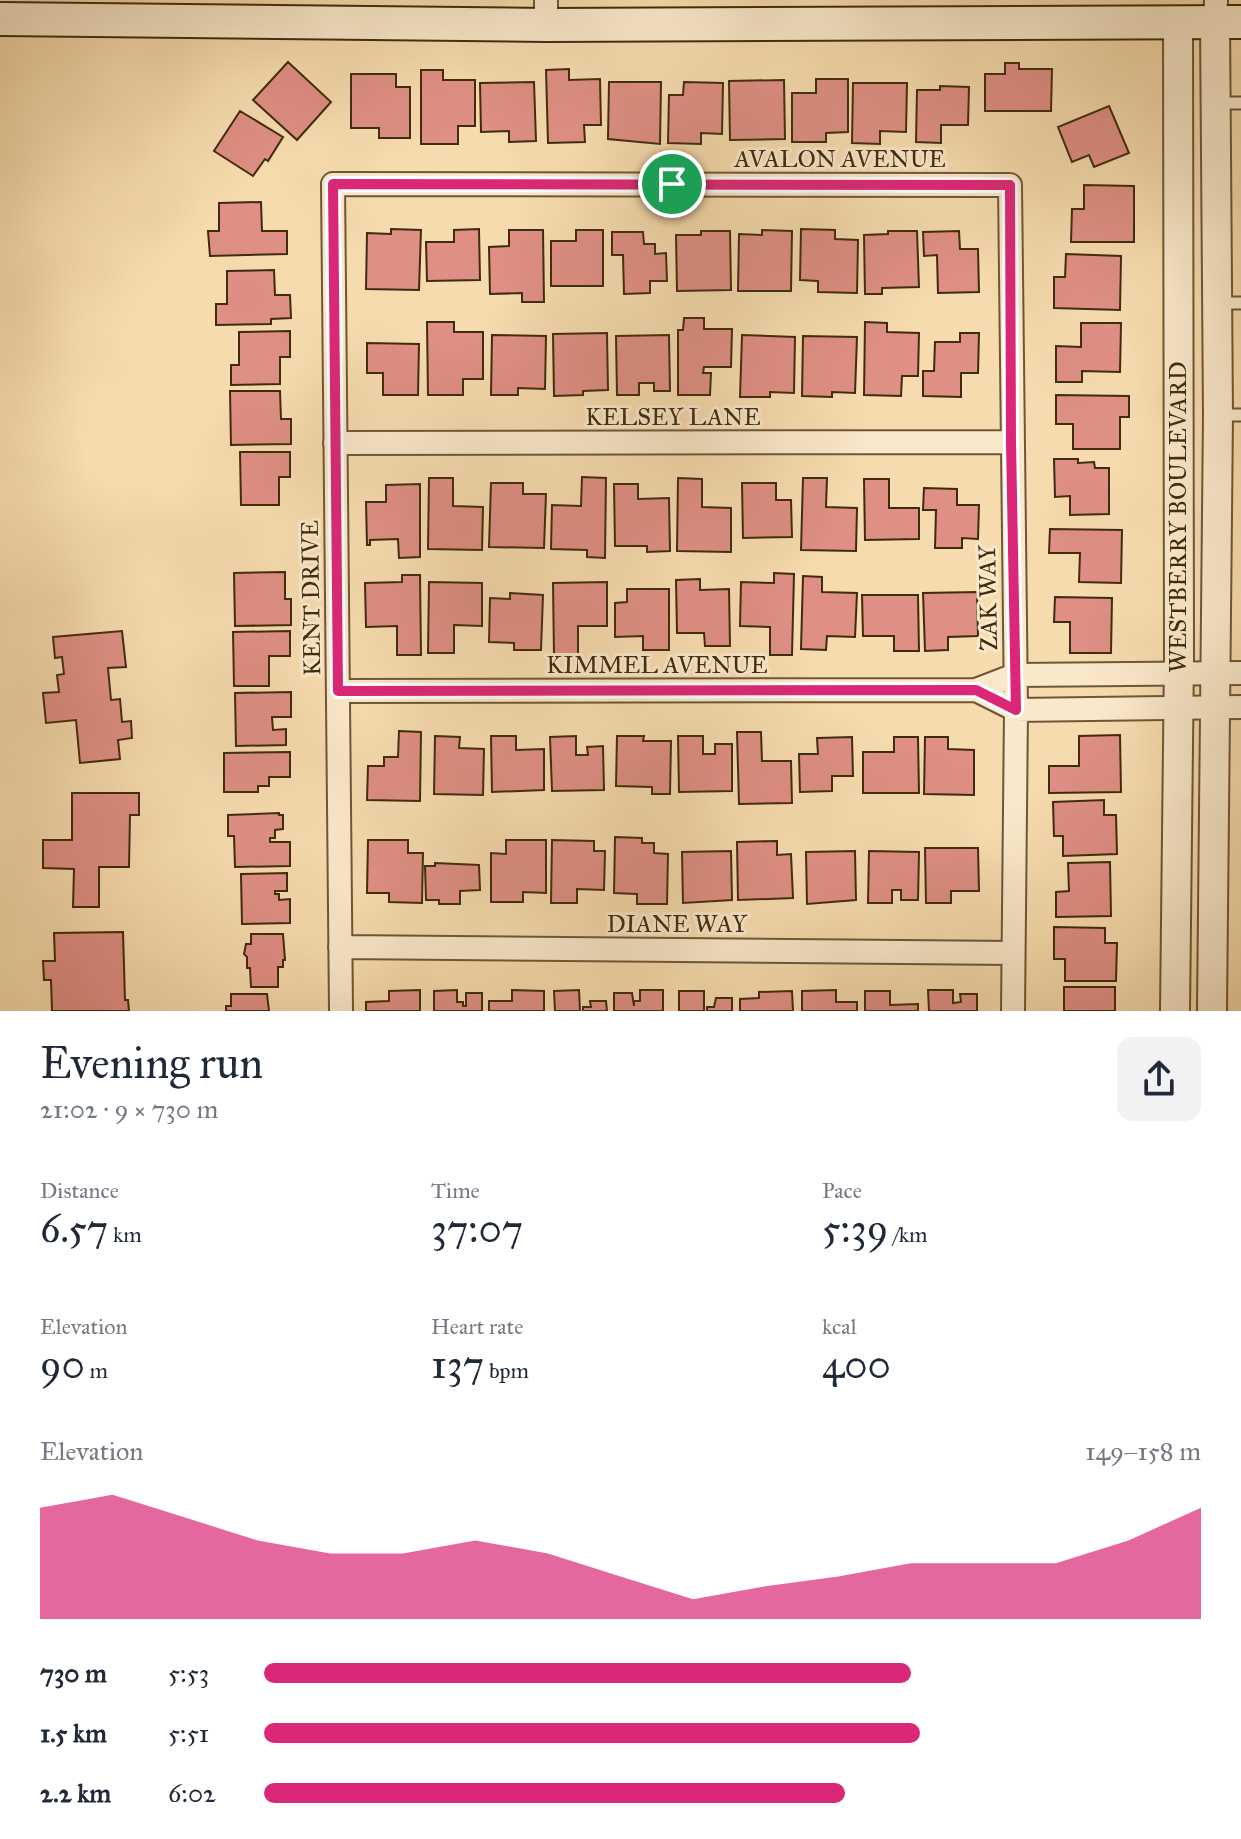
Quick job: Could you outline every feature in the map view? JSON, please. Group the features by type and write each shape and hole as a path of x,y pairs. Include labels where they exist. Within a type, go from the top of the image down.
{"main road":[{"path":"0,19 546,12 1178,11 1224,15"}],"street":[{"name":"WESTBERRY BOULEVARD","path":"1175,1011 1179,673 1178,11"},
{"name":"WESTBERRY BOULEVARD","path":"1212,1011 1228,707 1229,103 1224,15"},
{"name":"AVALON AVENUE","path":"333,184 1010,185"},
{"name":"KENT DRIVE","path":"333,184 341,1011"},
{"name":"ZAK WAY","path":"1010,185 1016,710 1013,1011"},
{"name":"KELSEY LANE","path":"335,443 1011,442"},
{"name":"KIMMEL AVENUE","path":"338,691 976,690 1015,675 1228,673"},
{"name":"KIMMEL AVENUE","path":"976,690 1016,710 1228,707"},
{"name":"DIANE WAY","path":"340,947 1013,953"}],"building":[{"path":"288,62 331,102 297,140 253,100"},
{"path":"1005,63 1019,63 1019,69 1052,69 1051,111 985,111 985,74 1005,74"},
{"path":"569,69 569,80 600,79 601,125 584,125 585,142 548,143 546,70"},
{"path":"421,70 443,70 443,80 475,80 475,126 458,126 458,144 421,144"},
{"path":"351,74 396,74 396,87 410,87 410,138 379,138 379,128 351,128"},
{"path":"816,79 848,79 848,132 826,133 826,142 792,142 792,93 816,93"},
{"path":"784,80 785,139 730,140 729,81"},
{"path":"534,82 536,141 509,142 509,131 481,132 480,83"},
{"path":"609,82 661,82 660,144 608,139"},
{"path":"684,82 723,83 722,134 701,133 701,144 668,143 669,95 683,95"},
{"path":"853,83 907,83 906,132 880,131 880,144 852,143"},
{"path":"940,86 969,87 968,125 941,125 941,143 916,142 917,90 940,90"},
{"path":"1109,106 1129,153 1094,167 1089,155 1072,162 1058,127"},
{"path":"240,111 283,137 268,161 265,159 253,176 214,151"},
{"path":"1084,185 1134,186 1134,242 1071,242 1072,209 1084,209"},
{"path":"261,202 262,231 287,231 287,254 210,256 208,231 219,231 219,203"},
{"path":"391,229 421,230 419,290 366,289 367,233 391,234"},
{"path":"479,229 480,280 427,281 426,242 454,242 454,230"},
{"path":"801,229 835,230 835,239 858,240 857,293 818,292 818,281 800,280"},
{"path":"509,230 543,230 544,302 522,302 522,293 490,294 489,247 509,246"},
{"path":"576,230 603,230 603,286 551,286 551,241 576,241"},
{"path":"762,230 792,231 791,291 738,291 739,234 762,235"},
{"path":"701,231 730,231 731,290 677,291 676,235 701,235"},
{"path":"888,231 917,231 919,287 882,288 882,294 865,294 864,235 888,234"},
{"path":"959,231 960,249 978,249 979,292 938,293 937,255 924,256 923,232"},
{"path":"612,232 643,232 644,244 655,244 655,254 666,253 667,281 650,281 650,293 624,294 623,255 612,255"},
{"path":"1066,254 1121,256 1120,310 1054,308 1054,277 1065,277"},
{"path":"274,270 275,295 290,295 291,318 271,319 271,324 216,325 216,304 227,304 227,271"},
{"path":"684,318 704,318 704,329 732,329 731,367 704,367 703,373 711,373 710,395 678,395 678,330 683,330"},
{"path":"427,322 454,322 454,332 483,332 483,379 463,379 463,395 428,395"},
{"path":"865,322 887,323 887,332 919,333 918,376 902,376 901,396 864,395"},
{"path":"1081,323 1121,323 1120,372 1082,371 1082,382 1056,382 1056,346 1081,347"},
{"path":"290,331 290,357 280,357 280,384 231,385 231,365 239,365 239,332"},
{"path":"607,333 608,390 554,396 553,334"},
{"path":"960,333 979,333 978,373 961,373 961,397 923,396 923,371 934,371 935,342 960,342"},
{"path":"492,335 546,336 545,389 518,388 518,395 491,395"},
{"path":"669,335 670,391 654,391 654,383 639,383 639,395 617,395 616,336"},
{"path":"742,335 795,337 794,393 770,392 770,397 740,397"},
{"path":"803,336 857,337 855,393 832,392 832,397 802,396"},
{"path":"367,343 419,344 418,395 383,395 383,373 367,373"},
{"path":"230,391 280,391 281,419 291,419 291,444 231,445"},
{"path":"1056,395 1129,396 1129,417 1120,417 1120,449 1073,449 1073,424 1056,424"},
{"path":"240,452 290,452 290,477 279,477 279,505 241,505"},
{"path":"1054,459 1078,459 1078,463 1094,462 1095,468 1109,468 1109,514 1070,515 1070,496 1055,497"},
{"path":"582,477 606,478 605,558 587,557 587,550 551,549 552,505 581,506"},
{"path":"429,478 453,478 453,506 483,507 482,550 428,549"},
{"path":"678,478 702,479 702,507 731,508 731,552 677,551"},
{"path":"803,478 827,478 826,507 857,508 856,551 801,550"},
{"path":"864,479 889,479 889,508 919,508 919,539 865,540"},
{"path":"491,483 523,483 523,494 546,494 544,548 489,547"},
{"path":"742,483 776,483 776,500 791,500 792,537 743,538"},
{"path":"420,484 420,557 399,558 398,539 370,540 370,545 367,545 366,502 386,502 386,485"},
{"path":"614,484 638,484 638,499 669,498 670,551 647,552 647,546 615,546"},
{"path":"924,488 957,489 957,505 979,505 978,539 962,538 962,548 935,548 936,510 923,510"},
{"path":"1050,529 1122,530 1121,583 1079,582 1080,553 1049,553"},
{"path":"285,572 285,599 291,599 291,625 235,626 234,573"},
{"path":"774,573 794,574 792,655 770,655 770,627 740,626 741,582 774,583"},
{"path":"402,575 420,575 421,655 397,655 397,626 366,627 365,583 402,582"},
{"path":"803,576 822,577 822,592 857,593 855,637 827,636 826,650 801,649"},
{"path":"700,579 700,590 729,589 730,646 705,646 704,633 677,633 676,580"},
{"path":"429,582 482,583 482,626 454,625 454,653 428,653"},
{"path":"607,582 607,626 578,626 578,655 554,655 553,583"},
{"path":"627,589 669,589 669,650 643,650 643,636 615,637 615,603 627,602"},
{"path":"977,592 978,636 948,637 948,650 925,651 923,593"},
{"path":"510,593 543,595 541,650 514,650 514,643 489,642 490,598 510,599"},
{"path":"862,595 918,595 919,651 894,651 894,636 863,636"},
{"path":"1055,597 1112,598 1111,653 1070,653 1070,622 1054,622"},
{"path":"122,631 126,667 108,668 111,700 120,699 122,722 131,721 132,738 118,740 120,759 80,763 76,720 46,723 43,693 59,692 57,675 64,674 62,657 55,658 53,637"},
{"path":"290,631 290,656 269,656 269,686 234,686 233,632"},
{"path":"291,692 291,717 272,717 273,730 286,729 286,745 236,746 235,693"},
{"path":"399,731 421,732 420,801 367,800 368,766 384,766 384,757 398,757"},
{"path":"737,732 761,732 762,761 791,761 792,803 739,804"},
{"path":"1120,735 1121,792 1049,793 1049,766 1079,766 1079,736"},
{"path":"435,736 460,737 459,748 484,749 483,795 434,794"},
{"path":"491,736 516,736 516,750 544,749 544,790 492,792"},
{"path":"576,736 576,755 588,755 587,747 603,746 604,790 552,791 550,737"},
{"path":"617,736 644,736 643,741 671,741 670,794 652,794 652,787 616,786"},
{"path":"678,736 703,736 703,754 715,754 715,744 732,744 732,791 679,792"},
{"path":"852,737 853,776 832,776 832,791 800,792 799,754 818,754 817,738"},
{"path":"894,737 918,737 919,793 863,793 863,752 894,752"},
{"path":"925,737 948,737 948,749 974,750 974,795 924,794"},
{"path":"290,752 290,777 269,777 269,786 258,786 258,792 224,792 224,753"},
{"path":"72,793 139,793 139,815 130,815 129,867 99,867 99,907 73,907 74,869 43,868 43,840 72,840"},
{"path":"1104,800 1104,815 1116,815 1117,854 1063,856 1063,836 1054,836 1053,802"},
{"path":"228,815 283,815 283,829 275,830 275,838 270,838 270,842 290,842 290,866 235,867 234,836 228,836"},
{"path":"615,837 642,838 642,843 654,843 654,853 668,854 667,904 637,904 637,894 614,893"},
{"path":"368,840 408,840 408,853 423,853 422,903 389,902 389,893 367,893"},
{"path":"506,840 546,840 546,893 523,892 523,902 491,902 491,853 506,854"},
{"path":"552,840 594,841 594,851 605,851 604,890 577,889 577,903 551,903"},
{"path":"777,841 777,855 791,854 793,898 738,900 737,842"},
{"path":"925,848 978,848 979,891 951,891 951,903 926,903"},
{"path":"731,851 732,900 683,903 682,852"},
{"path":"855,851 856,900 807,904 806,852"},
{"path":"869,851 919,852 918,900 901,900 901,890 892,890 892,903 868,903"},
{"path":"1110,862 1111,916 1056,917 1056,892 1069,891 1068,863"},
{"path":"435,863 479,865 480,890 460,891 460,904 439,904 439,900 426,900 425,866 435,866"},
{"path":"287,873 287,891 275,891 275,894 279,894 279,900 290,899 290,923 242,924 241,874"},
{"path":"1054,927 1105,928 1105,943 1117,943 1116,981 1065,981 1065,959 1054,959"},
{"path":"123,932 125,1000 128,1000 129,1011 52,1011 51,980 44,980 43,961 55,961 54,933"},
{"path":"251,934 283,934 285,960 283,967 278,967 278,987 251,987 250,968 247,968 244,954 246,944 251,944"},
{"path":"1064,987 1115,987 1115,1011 1064,1011"},
{"path":"420,990 420,1011 366,1011 366,1002 389,1001 389,991"},
{"path":"457,990 457,1002 463,1002 463,1006 466,1006 466,993 482,993 482,1011 434,1011 434,991"},
{"path":"512,990 544,991 544,1011 489,1011 489,1001 512,1001"},
{"path":"579,990 580,1011 555,1011 554,991"},
{"path":"640,990 663,990 663,1011 614,1011 614,993 632,993 634,1006 634,1001 640,1001"},
{"path":"836,990 836,1002 857,1002 857,1011 802,1011 802,991"},
{"path":"928,990 953,990 953,1003 961,1002 960,994 977,994 977,1011 929,1011"},
{"path":"679,991 704,991 704,1011 679,1011"},
{"path":"792,991 793,1011 740,1011 740,999 759,998 759,992"},
{"path":"865,991 890,991 890,1005 918,1004 918,1011 865,1011"},
{"path":"231,994 267,994 269,1011 226,1011 226,1006 231,1006"},
{"path":"716,998 732,998 732,1011 707,1011 707,1007 714,1007"},
{"path":"590,1001 606,1001 607,1011 583,1011 583,1007 591,1007"}],"route":[{"path":"333,184 672,184 1010,185 1016,710 976,690 338,691 333,184"}]}
